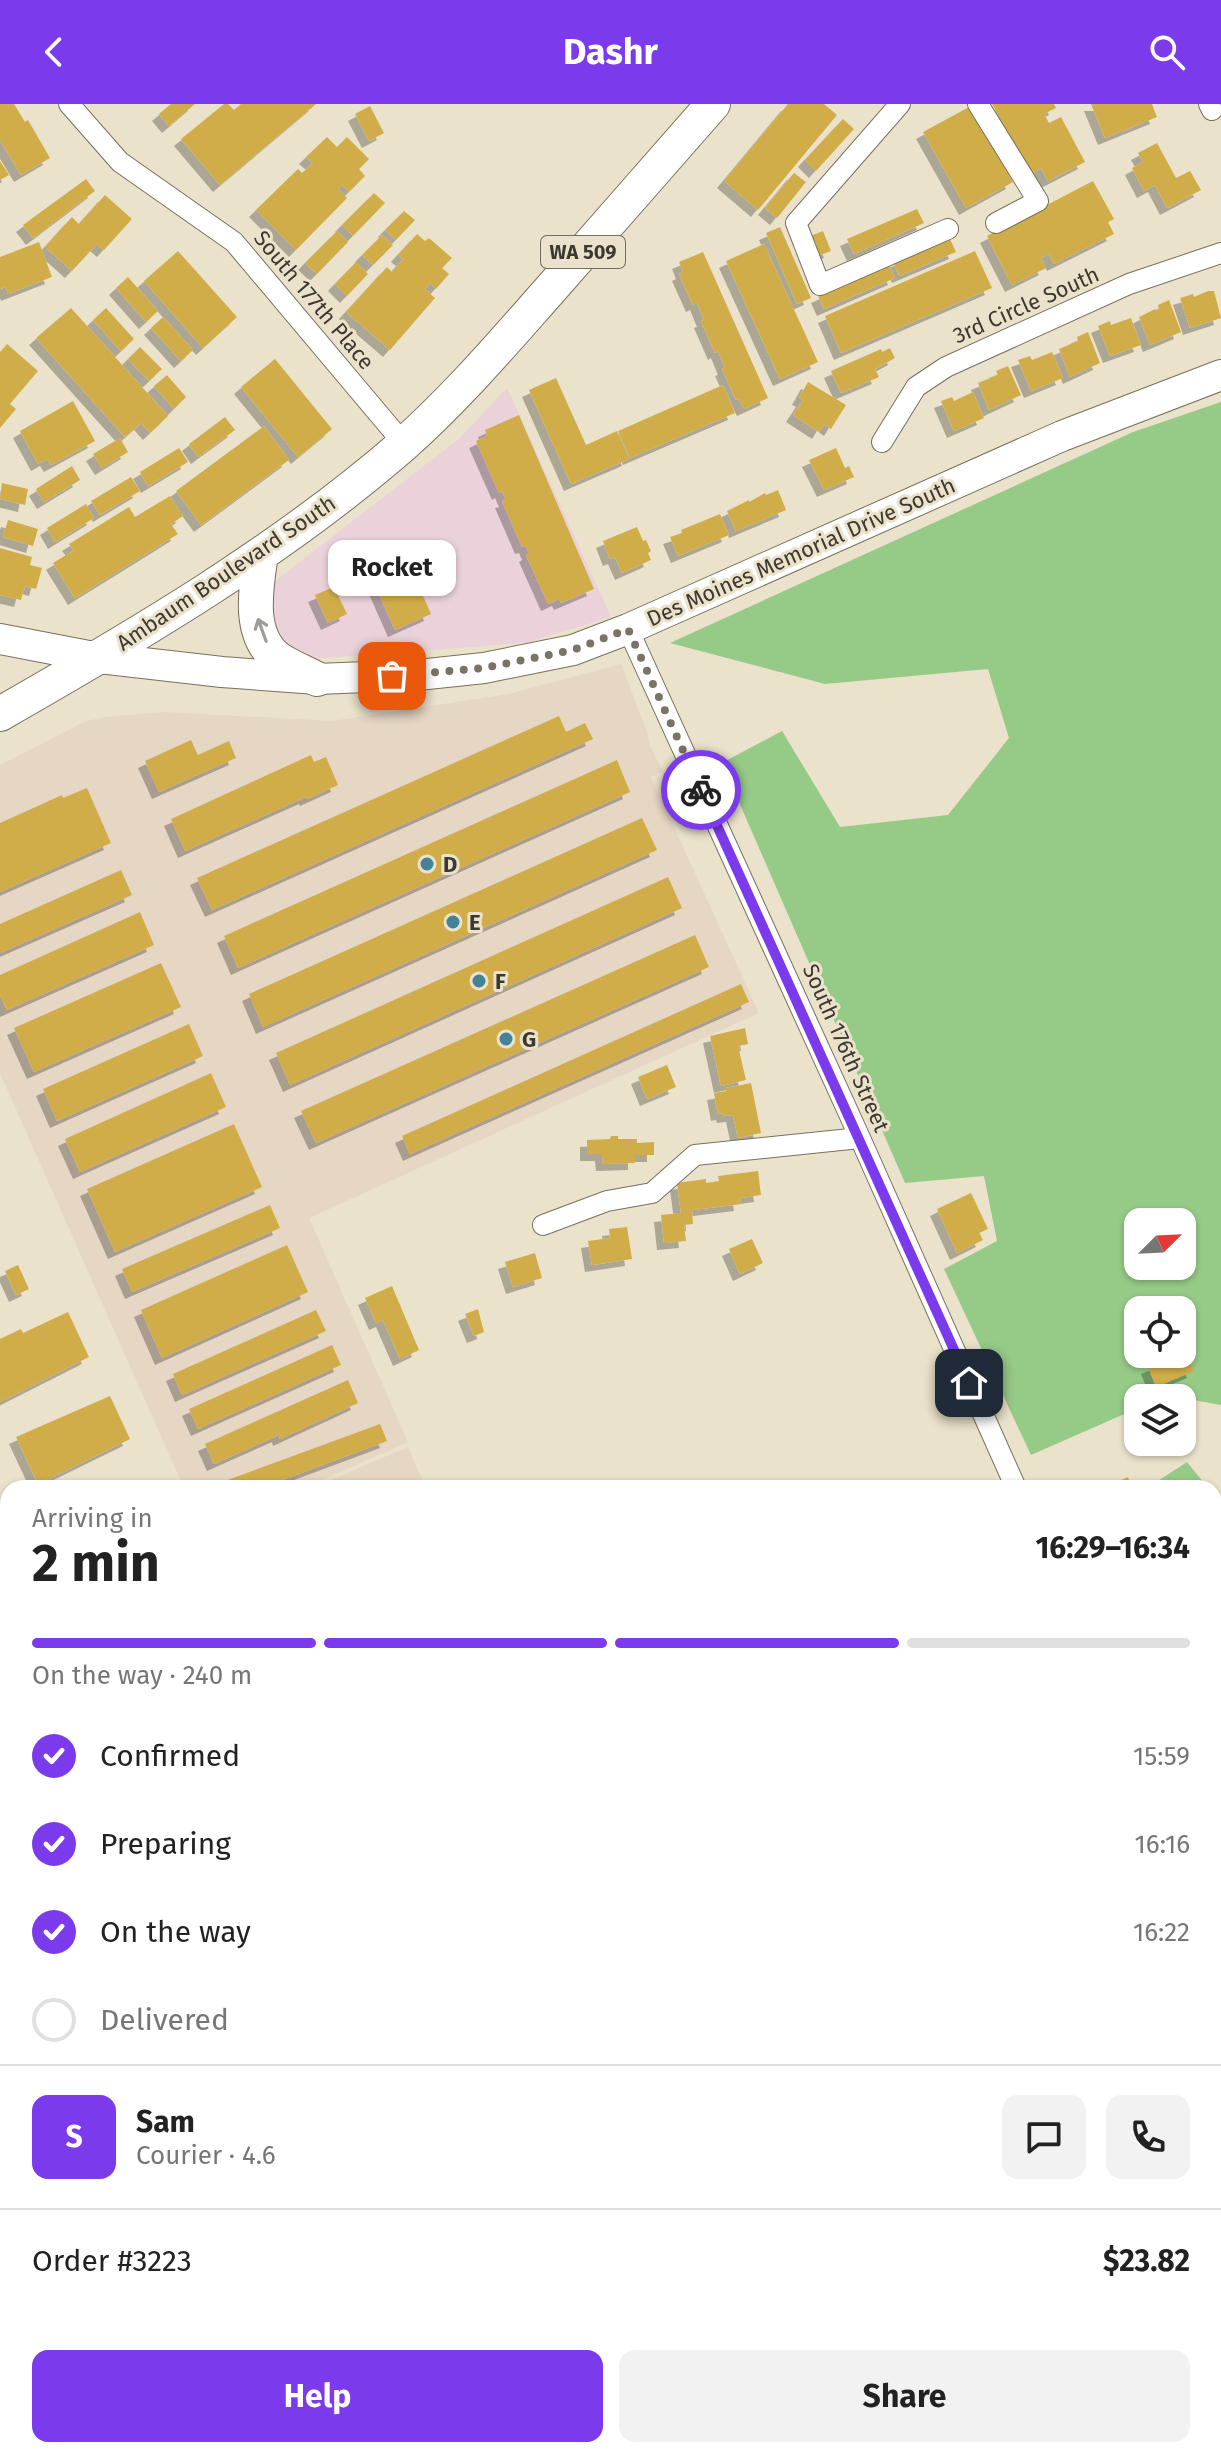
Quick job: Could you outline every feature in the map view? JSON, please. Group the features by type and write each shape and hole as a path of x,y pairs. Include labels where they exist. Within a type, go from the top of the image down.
{"main road":[{"name":"Ambaum Boulevard South","path":"99,658 261,554 338,499 404,444 477,373 713,104"},
{"name":"Des Moines Memorial Drive South","path":"0,639 99,658 317,679 418,675 484,668 573,650 628,629 1062,436 1221,375"},
{"path":"261,554 254,602 261,634 275,657 317,679"},
{"name":"WA 509","path":"0,714 99,658"}],"street":[{"name":"South 177th Place","path":"69,104 120,162 234,242 404,444"},
{"path":"900,104 796,223 820,285 948,229"},
{"path":"978,104 1038,201 996,223"},
{"name":"3rd Circle South","path":"882,442 916,387 946,367 1129,284 1221,253"},
{"name":"South 176th Street","path":"628,629 1012,1480"},
{"path":"543,1225 607,1201 652,1193 695,1155 860,1138"}],"shaded area":[{"path":"507,388 611,617 525,643 310,659 283,651 266,611 275,581 460,438"},
{"path":"621,664 650,746 663,771 651,777 759,1013 309,1218 408,1442 322,1480 180,1480 0,1073 0,765 86,721 107,717 164,712 332,721 509,694"},
{"path":"408,1447 422,1480 331,1480"}],"green space":[{"path":"1221,402 1221,1405 1196,1401 1196,1384 1124,1384 1124,1414 1031,1455 944,1269 997,1241 984,1176 905,1183 722,763 782,731 840,827 948,815 1009,738 988,669 825,684 670,643 1133,432"},
{"path":"1187,1462 1202,1480 1159,1480"}],"building":[{"path":"0,104 14,104 25,122 28,120 50,158 21,175 0,140"},
{"path":"171,104 195,104 169,126 159,114"},
{"path":"224,104 234,110 241,104 316,104 220,185 181,139"},
{"path":"788,104 824,104 837,115 758,210 724,181"},
{"path":"992,104 1054,104 1056,108 1044,114 1049,123 1061,117 1085,162 1048,181 1041,168 1031,174"},
{"path":"1091,104 1152,104 1157,117 1105,138"},
{"path":"370,106 384,133 369,141 355,114"},
{"path":"971,106 1013,182 966,208 923,132"},
{"path":"843,119 854,129 816,171 805,160"},
{"path":"327,137 337,147 347,137 369,159 359,169 365,176 349,192 342,185 338,189 347,198 296,250 256,210 298,169 302,173 313,163 306,157"},
{"path":"1157,143 1176,178 1190,171 1201,190 1167,208 1155,185 1144,191 1132,168 1143,162 1138,153"},
{"path":"0,161 9,175 0,180"},
{"path":"794,173 806,182 777,218 765,208"},
{"path":"86,179 95,191 33,238 23,225"},
{"path":"1093,181 1114,219 1108,222 1114,234 1054,264 1049,254 1041,258 1046,268 1012,285 987,236"},
{"path":"374,193 385,203 353,236 342,225"},
{"path":"105,195 132,219 104,250 97,244 72,271 45,247 72,217 79,224"},
{"path":"917,209 924,223 854,254 847,239"},
{"path":"404,211 415,220 396,240 385,230"},
{"path":"780,227 811,298 797,304 766,233"},
{"path":"337,231 348,242 317,274 305,263"},
{"path":"823,231 831,251 818,256 810,236"},
{"path":"417,234 425,241 429,238 452,258 442,268 449,274 436,289 430,283 425,289 435,298 390,350 346,312 387,267 392,272 403,259 398,255"},
{"path":"382,235 393,245 373,265 362,255"},
{"path":"950,239 956,252 899,276 893,262"},
{"path":"39,242 52,277 8,294 6,287 0,289 0,257"},
{"path":"764,244 818,362 780,379 726,261"},
{"path":"178,251 237,317 203,348 144,281"},
{"path":"975,251 992,288 841,353 825,316"},
{"path":"703,252 768,398 744,409 739,399 736,400 722,369 725,368 701,321 704,320 697,303 693,305 679,274 683,272 679,262"},
{"path":"356,262 368,274 347,296 335,284"},
{"path":"889,265 895,278 824,309 818,296"},
{"path":"128,277 158,311 146,322 116,288"},
{"path":"1214,291 1221,318 1190,328 1180,298 1193,294 1194,297"},
{"path":"1169,300 1181,332 1150,345 1139,317 1156,311 1158,305"},
{"path":"71,308 168,416 150,433 141,423 125,437 36,338"},
{"path":"106,308 134,339 121,351 93,320"},
{"path":"163,317 193,350 181,361 151,328"},
{"path":"1131,318 1141,345 1110,356 1098,326"},
{"path":"1088,332 1100,363 1070,377 1059,349 1078,341 1077,337"},
{"path":"7,344 38,371 10,404 16,409 0,428 0,352"},
{"path":"140,347 162,369 149,381 128,359"},
{"path":"890,348 895,358 875,369 879,377 841,393 831,371"},
{"path":"1052,352 1063,378 1031,391 1018,360 1030,356 1032,360"},
{"path":"275,359 332,429 298,457 241,387"},
{"path":"1008,366 1021,395 989,410 978,383 998,375 996,371"},
{"path":"167,375 186,397 174,409 154,386"},
{"path":"556,378 586,445 617,431 629,459 571,484 529,390"},
{"path":"808,382 846,405 831,429 824,424 819,432 793,415 803,400 799,398"},
{"path":"723,385 735,413 630,458 618,431"},
{"path":"973,392 984,418 954,431 941,401 952,397 954,401"},
{"path":"73,401 95,441 51,465 47,459 38,464 20,431"},
{"path":"519,415 594,589 561,603 559,599 548,604 526,555 529,553 526,546 522,547 502,501 506,500 502,491 499,493 476,441 487,436 485,430"},
{"path":"225,417 235,430 198,457 189,444"},
{"path":"264,426 289,460 201,525 176,491"},
{"path":"120,438 128,452 102,468 93,454"},
{"path":"179,448 188,462 148,486 140,472"},
{"path":"836,448 845,468 849,466 854,477 824,490 809,460"},
{"path":"72,466 80,480 44,502 36,489"},
{"path":"131,477 140,491 100,515 91,501"},
{"path":"2,483 28,489 25,505 0,499"},
{"path":"778,490 786,510 736,531 727,511"},
{"path":"170,496 183,516 171,524 178,534 75,598 53,563 74,550 69,544 129,507 135,517"},
{"path":"86,504 94,518 55,542 47,528"},
{"path":"720,514 729,535 678,556 670,537"},
{"path":"8,520 38,529 33,546 3,537"},
{"path":"637,527 651,551 648,553 651,560 622,573 615,557 610,559 603,541"},
{"path":"0,548 32,557 30,565 42,568 36,589 25,586 21,600 0,595"},
{"path":"407,560 431,614 395,630 371,576"},
{"path":"334,587 347,614 328,623 315,595"},
{"path":"559,716 566,732 585,723 593,739 212,910 197,878"},
{"path":"191,740 198,755 229,741 236,758 159,792 145,761"},
{"path":"311,755 314,762 326,757 338,785 185,851 171,819"},
{"name":"D","path":"617,760 630,792 238,968 224,936"},
{"path":"87,788 111,843 0,892 0,823 62,795 63,798"},
{"name":"E","path":"642,818 657,850 263,1027 249,994"},
{"path":"121,870 132,895 0,953 0,924"},
{"name":"F","path":"668,877 682,908 290,1085 276,1053"},
{"path":"140,912 154,945 7,1010 0,995 0,975"},
{"name":"G","path":"695,935 709,967 316,1143 301,1111"},
{"path":"161,963 181,1007 34,1072 14,1028"},
{"path":"741,984 749,1002 410,1154 402,1136"},
{"path":"189,1024 203,1056 57,1121 43,1089"},
{"path":"745,1028 748,1044 738,1046 746,1080 721,1086 710,1036"},
{"path":"667,1065 676,1087 647,1099 638,1077"},
{"path":"211,1073 226,1107 80,1172 65,1139"},
{"path":"751,1083 761,1133 738,1138 733,1115 718,1114 714,1093"},
{"path":"234,1124 262,1187 115,1252 87,1189"},
{"path":"611,1136 637,1139 637,1143 654,1142 654,1155 635,1155 635,1163 603,1164 602,1154 587,1154 587,1140 610,1139"},
{"path":"758,1171 761,1195 740,1198 741,1204 692,1210 693,1224 684,1225 686,1241 664,1243 661,1215 681,1213 677,1183 706,1179 706,1183 719,1181 718,1176"},
{"path":"971,1193 988,1229 979,1233 983,1240 957,1253 937,1209"},
{"path":"270,1205 280,1228 132,1292 122,1269"},
{"path":"627,1227 632,1259 592,1265 588,1241 610,1238 609,1229"},
{"path":"752,1239 763,1263 740,1274 729,1249"},
{"path":"287,1245 308,1292 162,1358 141,1310"},
{"path":"535,1253 542,1278 513,1287 505,1262"},
{"path":"18,1265 29,1289 16,1295 5,1271"},
{"path":"392,1286 419,1350 400,1359 383,1320 376,1323 365,1298"},
{"path":"478,1309 484,1332 474,1336 465,1314"},
{"path":"316,1310 326,1331 182,1395 173,1374"},
{"path":"68,1312 89,1357 0,1402 0,1339 21,1329 23,1333"},
{"path":"332,1345 341,1365 198,1429 189,1409"},
{"path":"1148,1368 1193,1368 1194,1371 1163,1384 1155,1384"},
{"path":"348,1380 358,1403 280,1439 279,1435 214,1464 205,1444"},
{"path":"110,1396 130,1439 46,1480 36,1480 16,1437"},
{"path":"380,1424 387,1441 282,1480 228,1480"}],"way so far":[{"path":"392,676 484,668 573,650 628,629 701,790"}],"place":[{"name":"Rocket","path":"392,676"},
{"name":"D","path":"427,864"},
{"name":"E","path":"453,922"},
{"name":"F","path":"479,981"},
{"name":"G","path":"506,1039"}],"route":[{"path":"701,790 969,1383"}]}
